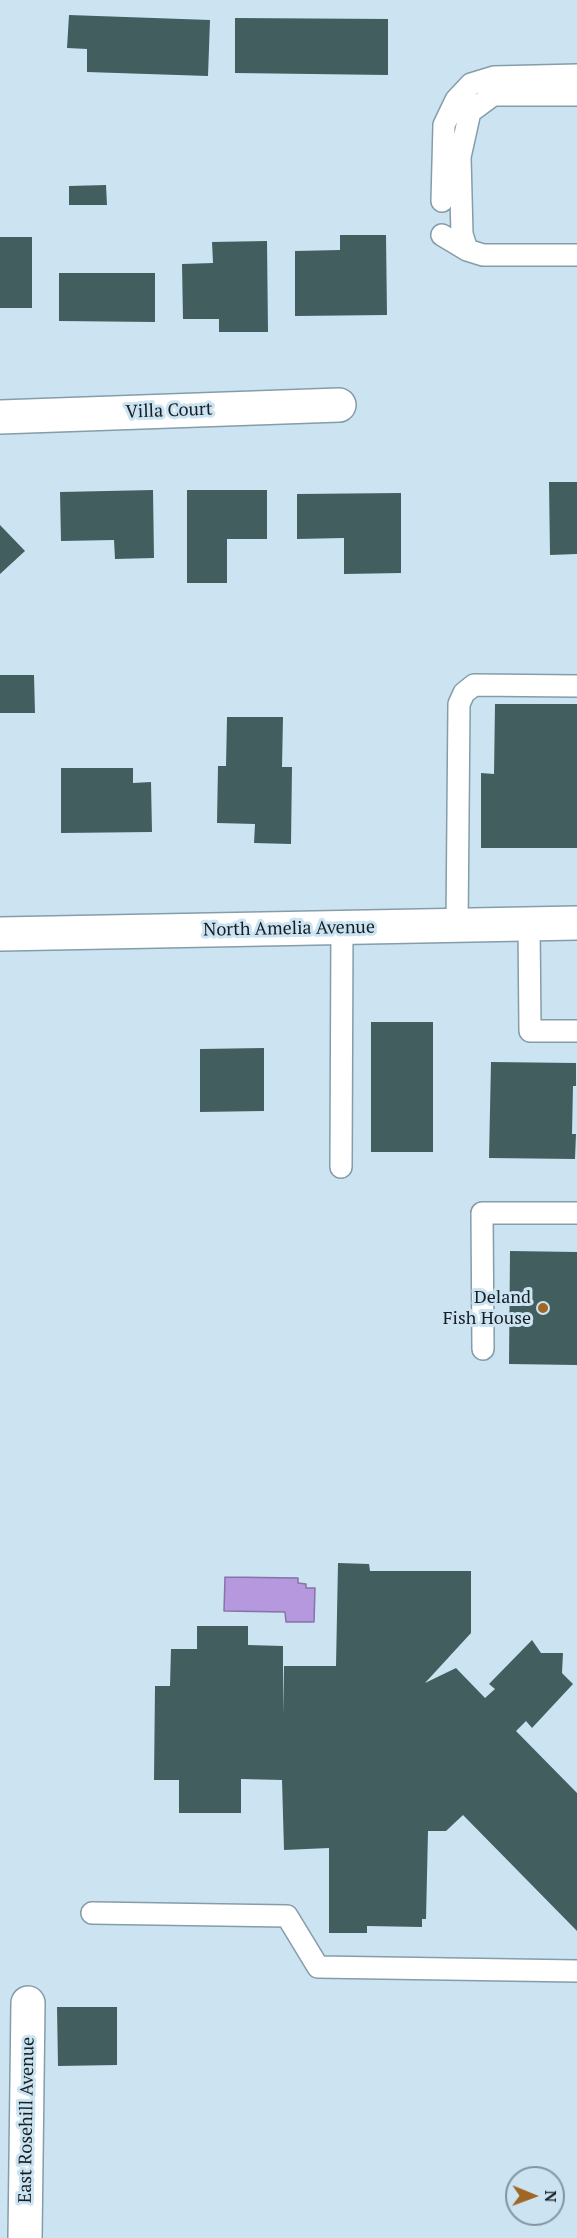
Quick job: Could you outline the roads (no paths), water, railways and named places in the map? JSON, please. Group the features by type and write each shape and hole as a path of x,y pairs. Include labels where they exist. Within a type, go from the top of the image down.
{"main road":[{"name":"Villa Court","path":"0,417 339,405"},
{"name":"North Amelia Avenue","path":"0,934 577,923"},
{"name":"East Rosehill Avenue","path":"25,2238 28,2003"}],"lane":[{"path":"442,201 444,125 456,100 471,84 494,77 577,75"},
{"path":"467,250 462,234 460,157 470,112 493,95 577,96"},
{"path":"442,235 467,250 483,255 577,255"},
{"path":"457,926 459,704 464,693 474,685 577,686"},
{"path":"529,924 530,1031 577,1031"},
{"path":"341,1167 342,928"},
{"path":"483,1349 482,1213 577,1213"},
{"path":"92,1913 287,1916 318,1967 577,1971"}],"place":[{"name":"Deland Fish House","path":"543,1308"}]}
